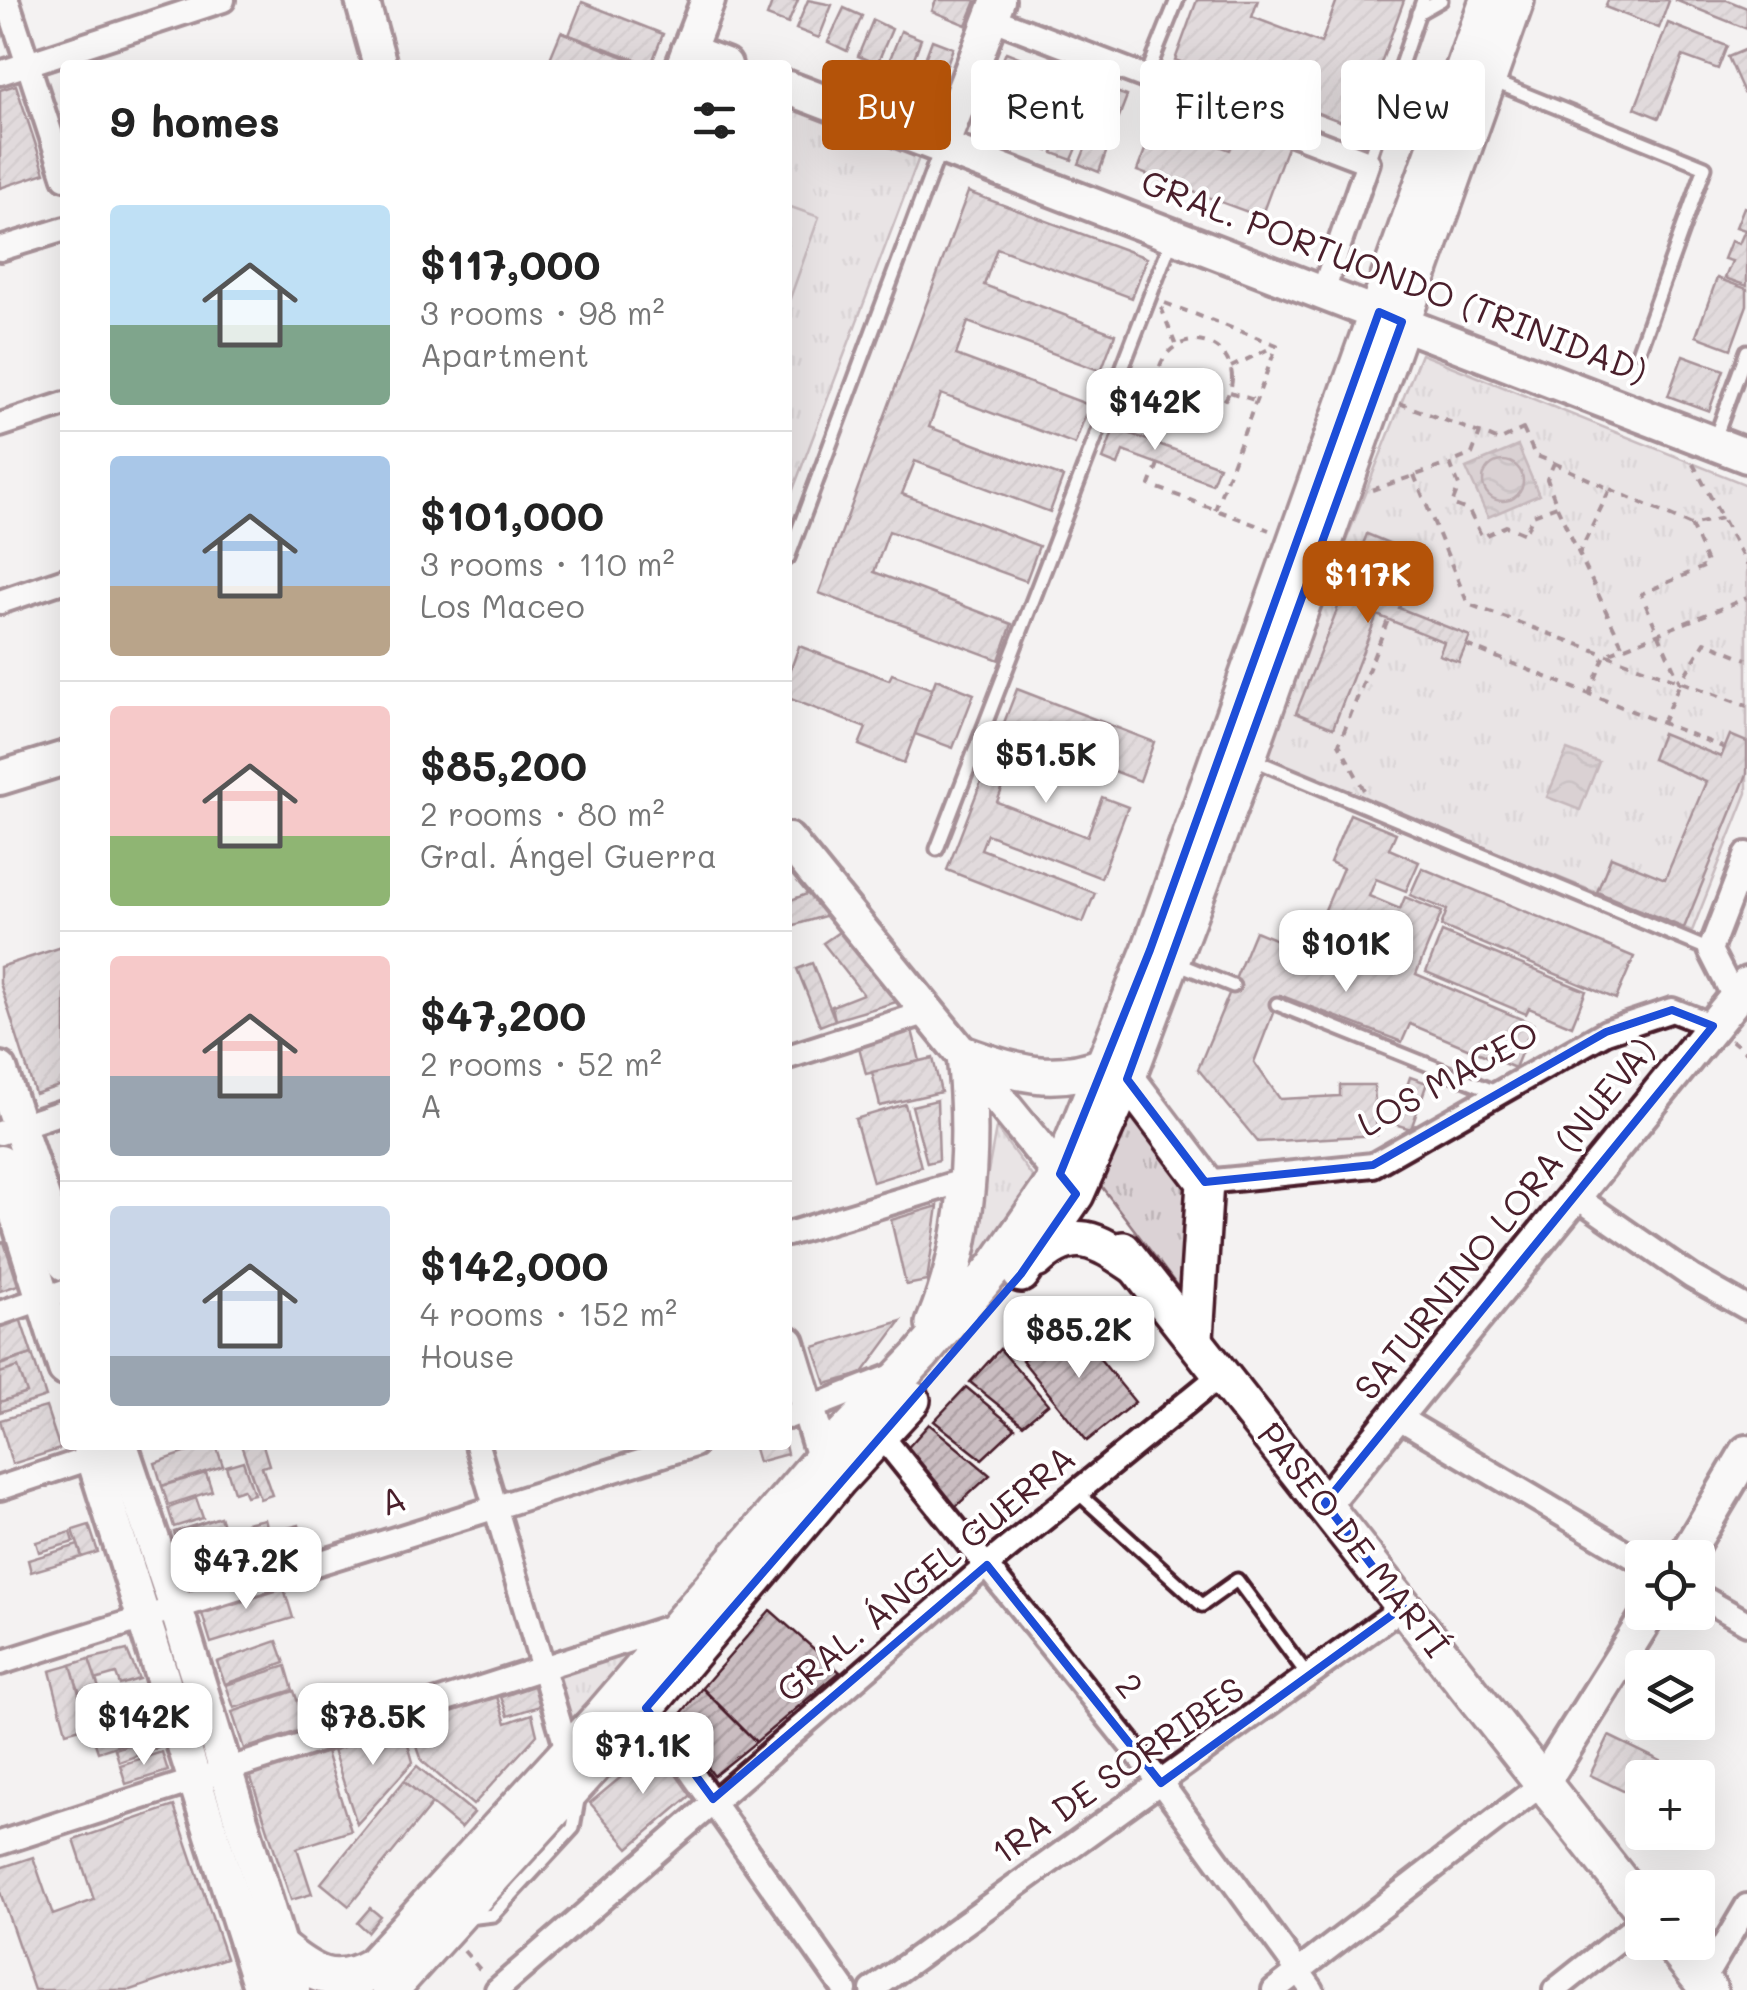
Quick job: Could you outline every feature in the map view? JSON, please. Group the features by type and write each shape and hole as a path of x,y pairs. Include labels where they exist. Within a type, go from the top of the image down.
{"main road":[{"path":"362,0 379,60"},
{"path":"685,58 708,0"},
{"path":"1467,60 1488,0"},
{"path":"1116,1072 1296,541 1488,80 1516,0"},
{"path":"951,122 994,9"},
{"name":"GRAL. PORTUONDO (TRINIDAD)","path":"792,90 822,101"},
{"name":"GRAL. PORTUONDO (TRINIDAD)","path":"951,149 1390,317 1703,453 1747,456"},
{"path":"1021,1274 1068,1184 1116,1072 1172,961 1248,757 1376,394 1390,317 1435,150"},
{"path":"0,778 60,760"},
{"path":"800,874 928,1012 1068,1184"},
{"name":"SATURNINO LORA (NUEVA)","path":"1326,1504 1741,991"},
{"path":"965,1055 1030,1078 1116,1072"},
{"path":"914,1362 954,1275 972,1122 965,1055"},
{"path":"0,1070 9,1130 60,1252"},
{"path":"1116,1072 1205,1182 1195,1338"},
{"path":"0,1162 54,1295 60,1335"},
{"path":"350,1990 399,1975 454,1919 684,1622 823,1457 914,1362 1068,1184"},
{"name":"PASEO DE MARTÍ","path":"1068,1184 1223,1373 1625,1888"},
{"path":"280,1948 311,1972 332,1979 399,1975 575,1765 646,1708 1021,1274 1047,1250 1083,1237 1095,1239 1136,1266"},
{"path":"792,1371 798,1414 823,1457"},
{"path":"110,1450 144,1618 211,1775 294,1990"},
{"path":"111,1450 176,1608 261,1990"},
{"path":"1695,1540 1747,1452"},
{"path":"1542,1784 1639,1630"},
{"path":"1685,1960 1706,1986"}],"street":[{"path":"8,0 60,163"},
{"path":"0,73 223,0"},
{"path":"994,9 1140,74"},
{"path":"1321,144 1368,162 1324,291"},
{"path":"0,249 60,231"},
{"path":"0,425 60,406"},
{"path":"0,602 60,582"},
{"path":"1741,991 1710,950 1747,854"},
{"name":"LOS MACEO","path":"1205,1182 1373,1165 1606,1032 1672,1010 1713,1026"},
{"path":"792,1055 928,1012"},
{"path":"9,1130 60,1114"},
{"path":"792,1233 966,1180"},
{"path":"1575,1196 1692,1278 1747,1308"},
{"path":"0,1312 54,1295"},
{"path":"798,1414 914,1362"},
{"name":"GRAL. ÁNGEL GUERRA","path":"497,1990 713,1799 1223,1373"},
{"path":"1396,1416 1625,1552"},
{"name":"2","path":"880,1434 1161,1783 1306,1981"},
{"path":"0,1488 104,1450"},
{"path":"478,1450 542,1668 575,1765"},
{"name":"A","path":"0,1663 677,1450"},
{"path":"1715,1605 1747,1623"},
{"name":"1RA DE SORRIBES","path":"872,1990 1310,1678 1403,1607"},
{"path":"0,1843 684,1622"},
{"path":"646,1708 845,1990"},
{"path":"1274,1990 1306,1981 1542,1784"},
{"path":"1706,1986 1747,1906"},
{"path":"1556,1990 1625,1935"}],"lane":[{"path":"1153,60 1178,0"},
{"path":"1402,60 1423,0"},
{"path":"1418,13 1441,0"},
{"path":"1488,80 1705,167 1640,350"},
{"path":"792,547 941,150"},
{"path":"1368,162 1372,150"},
{"path":"936,850 1174,235"},
{"path":"1703,453 1747,351"},
{"path":"1248,757 1710,950"},
{"path":"1172,961 1233,986"},
{"path":"1277,1004 1496,1092"},
{"path":"1078,1492 1202,1604 1237,1580 1310,1678"}],"path":[{"path":"1176,346 1159,301 1277,345"},
{"path":"1187,341 1209,343 1231,367 1230,392 1224,402 1204,414 1192,415 1171,406 1158,386 1158,374 1167,353 1176,346 1187,341"},
{"path":"1215,510 1277,345"},
{"path":"1231,367 1277,345"},
{"path":"1230,392 1256,401"},
{"path":"1376,394 1498,440 1523,429 1535,456 1691,525 1722,518"},
{"path":"1345,482 1366,492 1450,464 1472,454 1480,433"},
{"path":"1703,453 1722,518 1747,565"},
{"path":"1554,463 1547,479 1556,506 1623,647"},
{"path":"1158,464 1150,485 1296,541"},
{"path":"1450,464 1459,486 1452,504 1470,512 1482,537 1506,526 1525,534 1533,514 1556,506"},
{"path":"1414,475 1468,604 1747,706"},
{"path":"1579,554 1610,488"},
{"path":"1680,683 1640,594 1708,564 1691,525"},
{"path":"1589,694 1605,655 1747,598"},
{"path":"1374,807 1339,744 1388,620"},
{"path":"1662,723 1705,642 1747,659"},
{"path":"1466,644 1725,748"},
{"path":"466,1953 497,1990"}],"highlighted area":[{"path":"1379,312 1402,322 1127,1079 1205,1182 1373,1165 1606,1032 1672,1010 1713,1026 1325,1503 1403,1607 1161,1783 987,1565 713,1799 646,1708 1021,1274 1076,1194 1060,1174 1150,950"}],"green space":[{"path":"792,107 822,118 822,150 907,150 920,155 792,492"},
{"path":"792,207 819,217 792,293"},
{"path":"1421,354 1747,485 1747,793 1692,931 1259,757"},
{"path":"1126,1107 1200,1189 1188,1300 1098,1182"},
{"path":"996,1128 1037,1183 971,1266"},
{"path":"640,1652 574,1731 554,1676"}],"water":[{"path":"1518,446 1539,495 1488,517 1466,468"},
{"path":"1567,750 1599,762 1580,810 1547,797"}],"building":[{"path":"773,0 798,0 788,24 767,16"},
{"path":"808,0 832,5 819,38 796,29"},
{"path":"936,0 976,1 966,25 932,11"},
{"path":"1197,0 1258,0 1252,17 1321,43 1337,0 1404,0 1382,60 1341,60 1341,122 1321,114 1321,60 1175,60"},
{"path":"1608,0 1669,1 1659,28 1605,7"},
{"path":"1675,0 1727,0 1747,8 1747,29"},
{"path":"582,2 663,34 653,60 637,60 569,35"},
{"path":"844,8 862,16 847,51 828,42"},
{"path":"873,20 892,29 879,60 858,56"},
{"path":"1668,23 1727,46 1718,69 1683,56 1659,118 1635,108"},
{"path":"901,31 921,39 913,60 890,60"},
{"path":"561,32 632,60 549,60"},
{"path":"932,40 953,48 949,60 925,60"},
{"path":"1747,49 1747,91 1744,93 1728,57"},
{"path":"1006,52 1026,60 1003,60"},
{"path":"16,85 45,173 0,188 0,90"},
{"path":"1120,93 1127,96 1120,114"},
{"path":"1054,150 1076,150 1072,160 1053,153"},
{"path":"1085,150 1107,150 1099,172 1079,164"},
{"path":"1145,150 1286,150 1261,217 1137,171"},
{"path":"968,192 1147,258 1132,298 997,248 984,285 1115,334 1101,371 968,322 956,355 1089,405 1075,444 941,394 929,427 1063,477 1050,512 915,461 902,494 1039,546 1026,581 889,531 874,572 1012,624 999,660 819,593"},
{"path":"1744,207 1747,208 1747,286 1725,278 1732,261 1724,259 1731,241 1739,244 1745,230 1736,227"},
{"path":"1717,278 1747,289 1747,305 1731,349 1696,336"},
{"path":"1683,355 1724,370 1709,411 1668,396"},
{"path":"1120,412 1134,417 1128,433 1219,466 1212,484 1123,451 1118,465 1103,459"},
{"path":"1367,534 1420,556 1399,608 1470,636 1459,662 1439,655 1444,642 1377,615 1333,728 1296,713"},
{"path":"799,646 889,680 892,674 932,689 904,763 859,745 866,728 792,700 792,666"},
{"path":"936,679 974,694 953,748 915,734"},
{"path":"1017,689 1154,742 1140,781 1041,743 1033,765 1014,758 997,802 1087,837 1102,797 1128,807 1101,878 987,834 981,849 1095,893 1083,923 947,870"},
{"path":"1662,733 1721,757 1730,735 1747,742 1747,774 1684,928 1597,892 1611,857 1665,879 1706,782 1652,759"},
{"path":"1350,814 1396,833 1389,849 1419,862 1406,891 1376,879 1369,896 1400,909 1405,897 1442,912 1416,974 1533,1024 1515,1068 1410,1024 1402,1042 1280,995 1254,1062 1280,1099 1340,1096 1340,1085 1374,1085 1377,1135 1258,1142 1198,1069 1255,931 1289,945 1300,918 1318,926 1343,868 1330,862"},
{"path":"1422,868 1634,957 1616,999 1441,926 1447,910 1410,895"},
{"path":"812,892 831,914 792,926 792,900"},
{"path":"842,930 903,1000 835,1020 832,1006 863,994 823,943"},
{"path":"1442,932 1586,991 1572,1026 1529,1008 1526,1014 1426,972"},
{"path":"60,948 60,1086 35,1094 0,983 0,967"},
{"path":"812,963 835,1020 820,1026 797,969"},
{"path":"912,1030 920,1061 866,1074 858,1043"},
{"path":"933,1058 941,1092 880,1106 872,1072"},
{"path":"1410,1077 1427,1083 1411,1129 1394,1124"},
{"path":"937,1100 939,1160 927,1163 912,1106"},
{"path":"905,1104 921,1167 873,1182 855,1119"},
{"path":"938,1206 927,1281 906,1285 891,1220"},
{"path":"4,1242 18,1285 0,1291 0,1243"},
{"path":"19,1315 32,1354 0,1364 0,1321"},
{"path":"901,1321 862,1374 826,1384 814,1347"},
{"path":"1070,1322 1135,1402 1087,1441 1022,1360"},
{"path":"1000,1349 1048,1404 1023,1425 970,1382"},
{"path":"32,1354 46,1397 0,1412 0,1365"},
{"path":"18,1367 27,1393 0,1402 0,1373"},
{"path":"966,1387 1015,1428 982,1459 934,1421"},
{"path":"46,1407 60,1449 12,1464 0,1420"},
{"path":"929,1424 990,1475 949,1513 903,1453"},
{"path":"193,1450 218,1450 223,1466 162,1486 155,1463"},
{"path":"243,1450 264,1450 269,1465 262,1467 272,1495 260,1499"},
{"path":"754,1450 786,1450 787,1454 758,1462"},
{"path":"243,1461 254,1494 246,1496 243,1489 234,1492 226,1466"},
{"path":"206,1473 212,1491 168,1505 162,1486"},
{"path":"196,1498 203,1518 174,1527 168,1508"},
{"path":"220,1517 227,1541 182,1556 174,1532"},
{"path":"220,1517 223,1526 194,1536 191,1527"},
{"path":"265,1519 277,1565 259,1570 246,1523"},
{"path":"89,1525 98,1552 82,1557 73,1530"},
{"path":"241,1525 248,1550 222,1557 220,1551 239,1546 234,1527"},
{"path":"299,1525 307,1555 285,1561 277,1531"},
{"path":"71,1532 74,1542 39,1552 36,1542"},
{"path":"78,1545 82,1557 31,1572 28,1560"},
{"path":"212,1552 219,1570 212,1573 215,1584 193,1587 184,1562"},
{"path":"251,1555 256,1572 232,1578 227,1561"},
{"path":"282,1582 293,1618 211,1643 200,1607"},
{"path":"770,1610 840,1672 756,1742 702,1688"},
{"path":"277,1641 285,1663 225,1684 217,1662"},
{"path":"127,1650 139,1679 120,1685 116,1674 95,1680 89,1659"},
{"path":"89,1659 102,1697 83,1702 70,1665"},
{"path":"71,1665 88,1726 66,1732 50,1671"},
{"path":"286,1666 293,1690 234,1708 226,1685"},
{"path":"536,1685 543,1705 508,1716 501,1697"},
{"path":"702,1688 756,1742 714,1776 675,1721"},
{"path":"294,1691 307,1728 244,1749 232,1712"},
{"path":"144,1694 148,1707 90,1726 86,1713"},
{"path":"496,1694 506,1723 532,1714 537,1735 473,1805 422,1761 409,1723"},
{"path":"147,1710 154,1734 98,1752 90,1728"},
{"path":"403,1727 413,1762 357,1824 333,1750"},
{"path":"157,1735 161,1747 119,1762 115,1749"},
{"path":"1609,1736 1659,1760 1625,1760 1625,1792 1590,1775"},
{"path":"658,1746 696,1791 629,1848 590,1803"},
{"path":"162,1752 168,1771 126,1784 120,1765"},
{"path":"326,1752 351,1831 297,1848 312,1894 291,1900 250,1775"},
{"path":"417,1766 474,1813 461,1828 404,1781"},
{"path":"404,1781 432,1804 349,1906 321,1883"},
{"path":"174,1806 226,1958 131,1990 34,1990 0,1892 0,1868 33,1857 53,1915 94,1900 74,1840"},
{"path":"370,1908 380,1916 367,1932 357,1923"}]}
